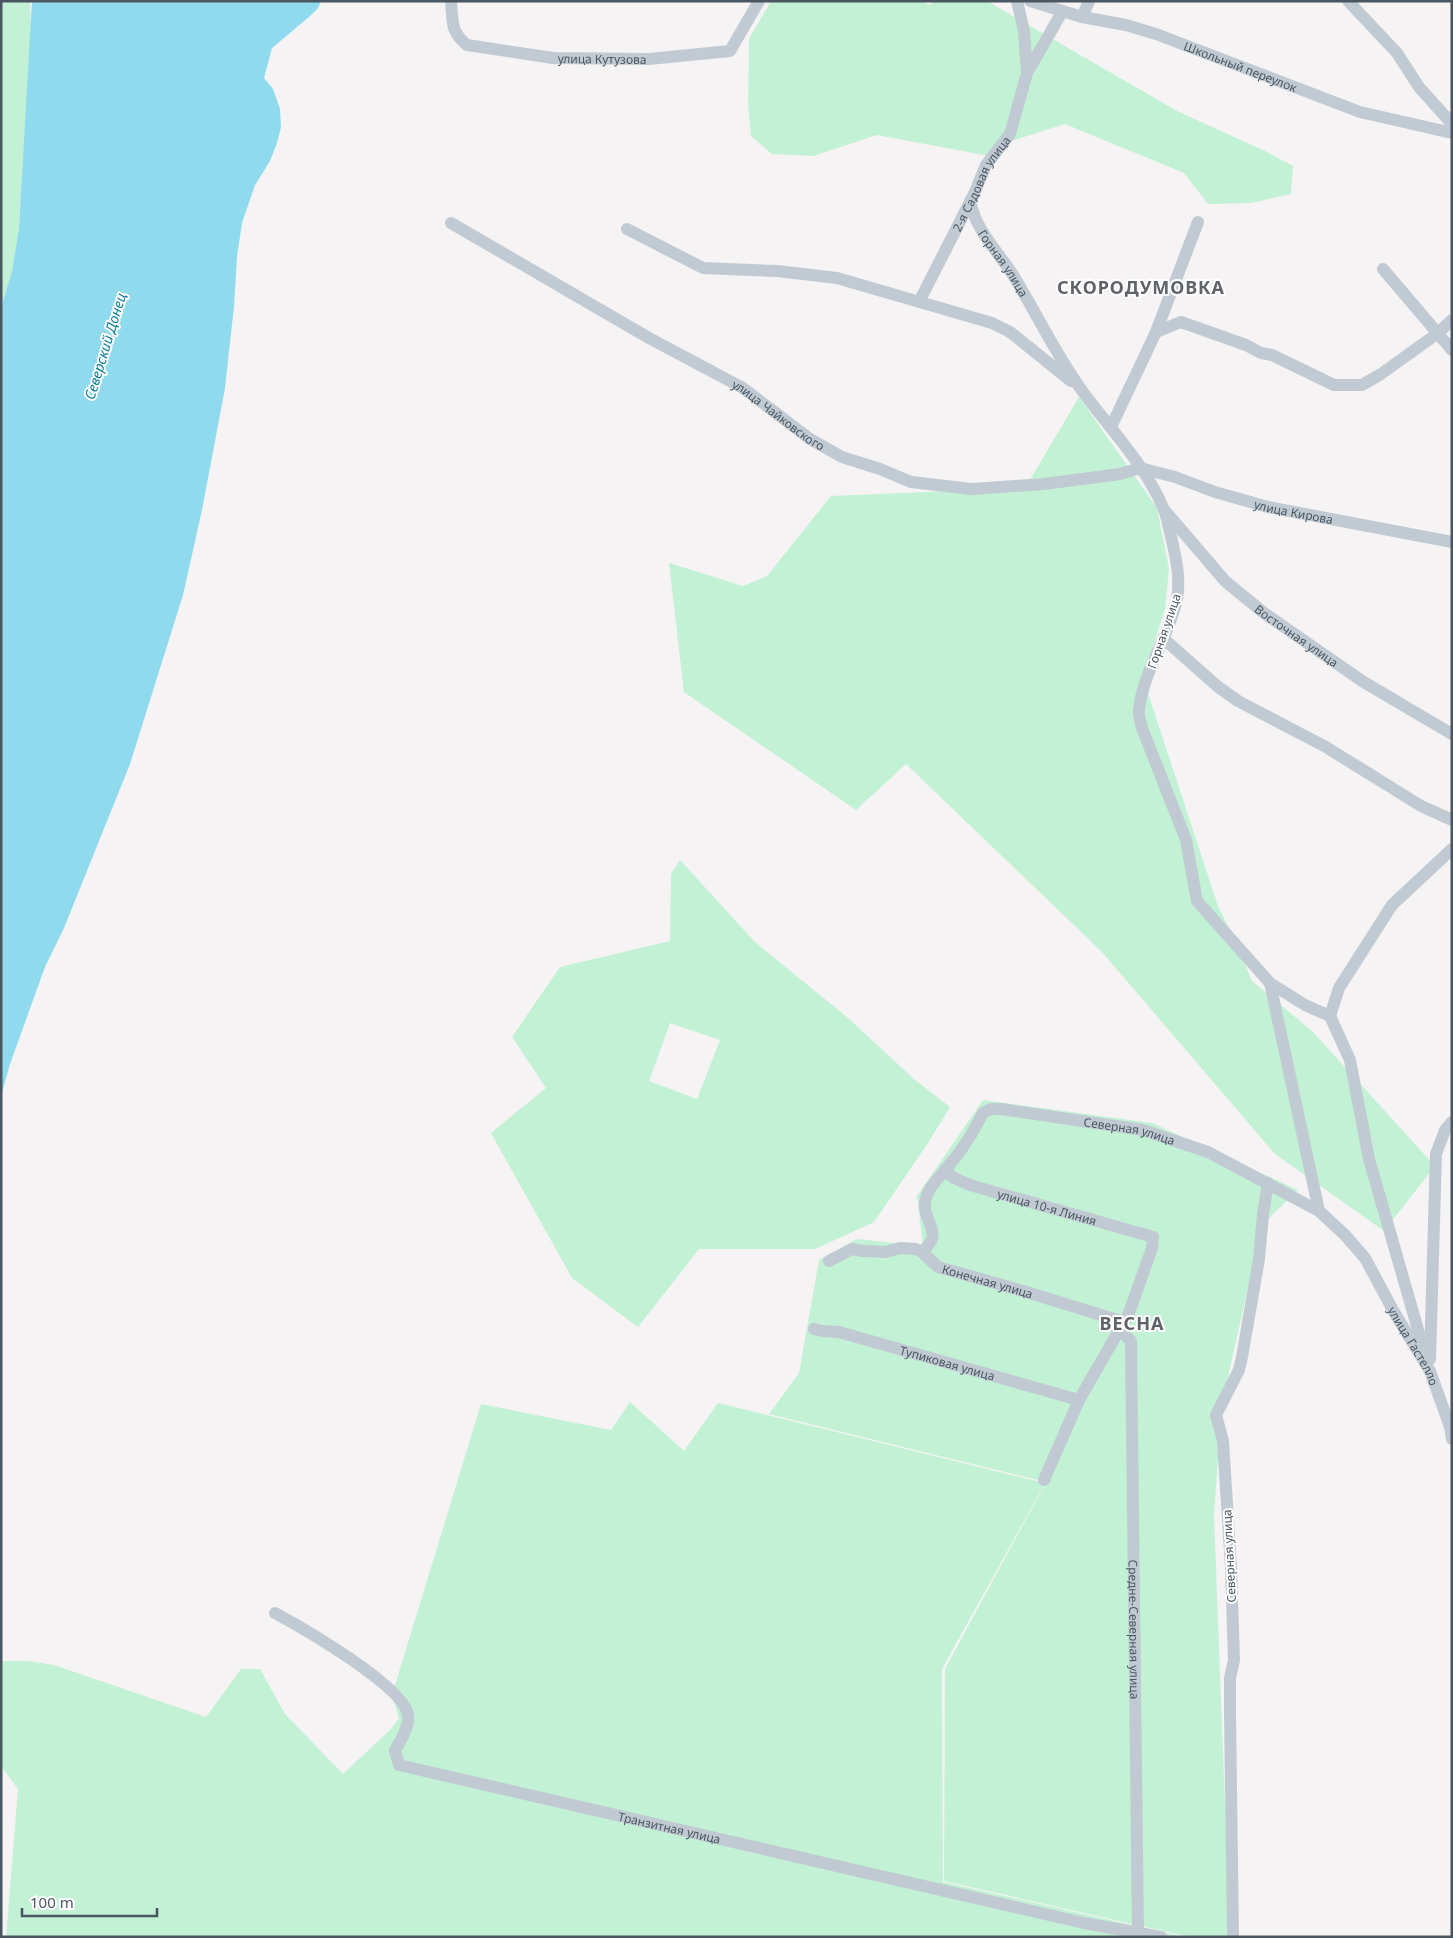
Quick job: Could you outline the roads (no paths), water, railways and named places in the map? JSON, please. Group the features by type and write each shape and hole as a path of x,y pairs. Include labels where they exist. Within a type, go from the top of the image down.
{"street":[{"name":"улица Кутузова","path":"451,1 454,30 458,37 467,45 553,58 649,59 730,51 759,1"},
{"name":"2-я Садовая улица","path":"919,302 986,165 1010,134 1027,73 1024,30 1017,1"},
{"name":"Школьный переулок","path":"1030,1 1062,12 1126,25 1156,34 1360,112 1452,133"},
{"path":"1082,17 1089,1"},
{"path":"1348,1 1397,53 1418,87 1452,124"},
{"path":"1027,73 1062,12"},
{"name":"Горная улица","path":"970,201 977,225 1013,276 1049,340 1082,391 1111,427 1149,481 1165,510 1179,579 1177,600 1164,639 1146,682 1139,711 1142,728 1186,840 1198,901 1270,983 1305,1005 1330,1016"},
{"path":"1111,427 1156,332 1198,222"},
{"name":"улица Чайковского","path":"451,223 649,338 743,388 818,443 842,457 880,469 911,482 972,489 1044,484 1120,474 1140,468"},
{"path":"627,229 703,268 777,271 837,278 992,323 1010,332 1082,391"},
{"path":"1383,269 1452,350"},
{"path":"1156,332 1181,322 1246,345 1262,353 1272,355 1334,386 1362,385 1381,374 1438,333 1452,320"},
{"name":"улица Кирова","path":"1140,468 1175,477 1214,492 1268,507 1452,542"},
{"name":"Восточная улица","path":"1165,510 1225,581 1264,612 1362,682 1452,734"},
{"path":"1164,639 1217,686 1238,701 1326,747 1421,806 1452,820"},
{"path":"1430,1371 1370,1159 1350,1060 1330,1016 1339,988 1392,905 1452,849"},
{"path":"1270,983 1319,1212"},
{"name":"Северная улица","path":"945,1170 971,1135 983,1113 991,1109 1002,1109 1143,1130 1208,1152 1319,1212 1345,1235 1365,1258"},
{"path":"1430,1371 1436,1154 1445,1130 1452,1122"},
{"path":"829,1261 852,1249 886,1252 900,1248 916,1249 922,1252 928,1246 933,1234 933,1226 926,1213 924,1203 931,1187 945,1170"},
{"name":"улица 10-я Линия","path":"945,1170 954,1178 970,1185 1153,1237 1152,1248 1129,1313 1122,1326"},
{"name":"Северная улица","path":"1233,1937 1230,1678 1234,1660 1223,1441 1216,1415 1238,1370 1242,1357 1258,1267 1268,1183"},
{"name":"Конечная улица","path":"922,1252 938,1268 1023,1291 1122,1326"},
{"name":"улица Гастелло","path":"1365,1258 1394,1312 1430,1371 1450,1427 1452,1439"},
{"path":"1044,1480 1079,1400 1122,1326"},
{"name":"Средне-Северная улица","path":"1122,1326 1132,1341 1138,1933"},
{"name":"Тупиковая улица","path":"814,1329 838,1332 1079,1400"},
{"name":"Транзитная улица","path":"275,1612 307,1630 374,1676 400,1698 408,1715 404,1733 395,1751 399,1766 1084,1923 1161,1937"}],"water":[{"name":"Северский Донец","path":"32,1 321,1 318,8 309,17 272,48 264,78 273,89 280,109 281,127 270,161 255,185 242,223 225,388 202,510 183,595 130,764 64,928 45,967 10,1064 1,1096 1,308 12,271 19,228"}],"district":[{"name":"СКОРОДУМОВКА","path":"1141,287"},
{"name":"ВЕСНА","path":"1132,1323"}]}
